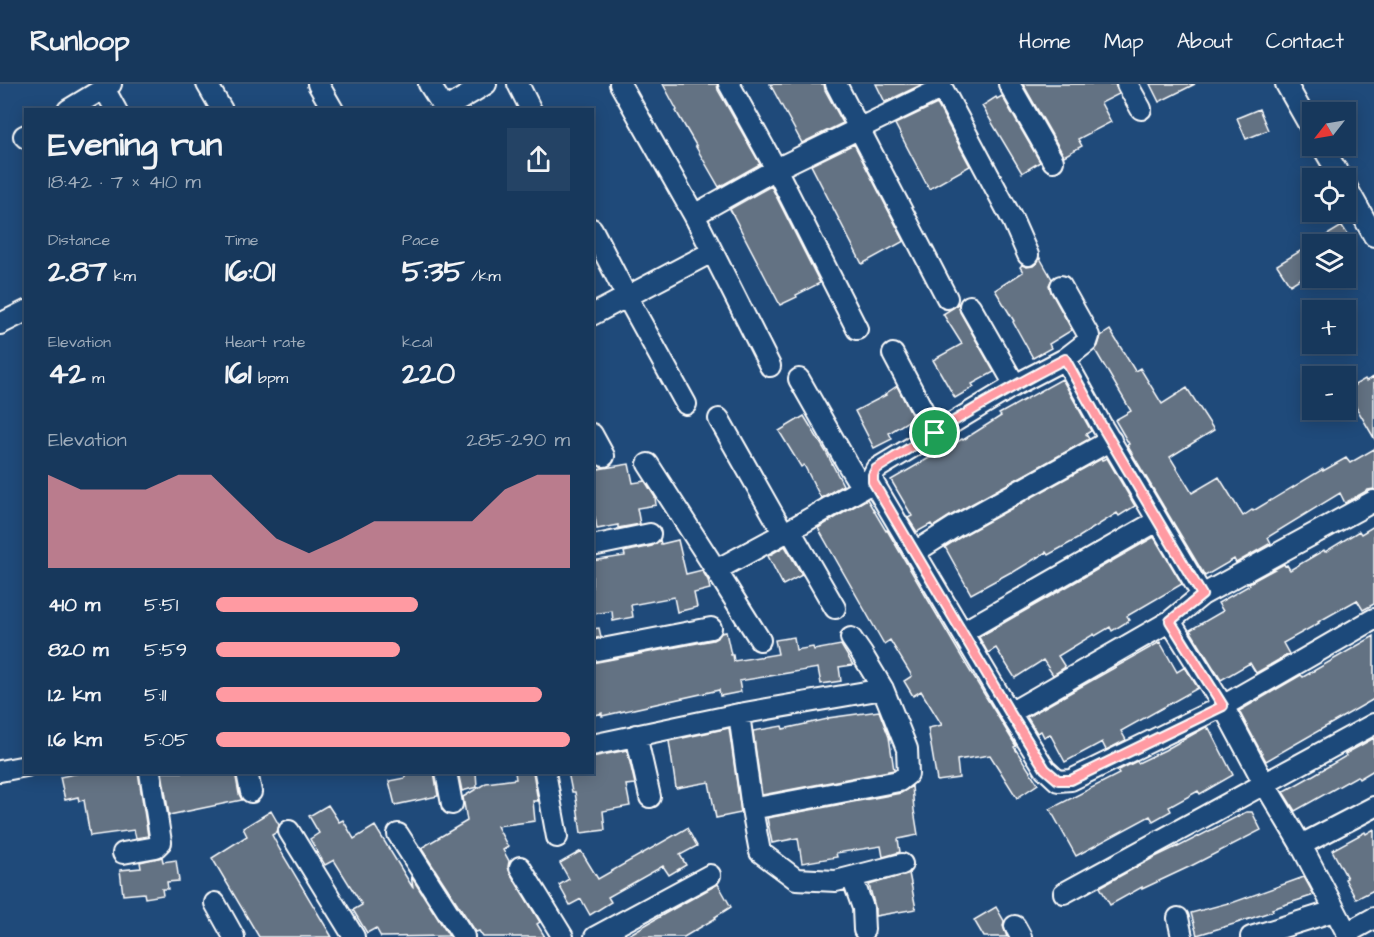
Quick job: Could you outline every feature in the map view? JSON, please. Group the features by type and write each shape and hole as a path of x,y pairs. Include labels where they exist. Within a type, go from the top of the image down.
{"street":[{"path":"207,84 221,108"},
{"path":"318,84 332,108"},
{"path":"429,84 443,108"},
{"path":"446,108 486,84"},
{"path":"518,84 530,108"},
{"path":"620,84 694,216 770,366"},
{"path":"729,84 776,169 857,329"},
{"path":"836,84 947,298"},
{"path":"1009,84 1053,161"},
{"path":"1127,84 1141,109"},
{"path":"1286,84 1302,112"},
{"path":"71,108 108,86 115,108"},
{"path":"694,216 776,169 941,86 1013,221 1028,255"},
{"path":"1356,204 1374,236"},
{"path":"594,233 686,404"},
{"path":"594,314 712,252"},
{"path":"716,570 868,485 876,469 1016,385 1065,359 1088,342 1089,336 1061,286"},
{"path":"970,306 1016,385"},
{"path":"0,324 24,312"},
{"path":"893,354 935,433"},
{"path":"1065,359 1202,595"},
{"path":"799,379 848,465 868,485 915,552 1045,769 1058,780 1071,780 1223,706 1374,620"},
{"path":"719,419 835,608"},
{"path":"594,438 604,456"},
{"path":"915,552 956,526 1111,440"},
{"path":"648,464 760,640"},
{"path":"1010,713 1170,621 1202,595 1374,501"},
{"path":"963,632 1157,521"},
{"path":"594,546 650,534"},
{"path":"1170,621 1223,706 1264,783 1301,845 1348,935 1374,918"},
{"path":"594,651 711,628"},
{"path":"752,809 899,781 908,774 907,749 883,689 851,638"},
{"path":"594,745 739,714 883,689"},
{"path":"739,714 760,852 796,879 836,881 902,864"},
{"path":"1064,893 1374,724"},
{"path":"636,735 650,797"},
{"path":"0,771 24,766"},
{"path":"123,853 156,847 161,842 150,774"},
{"path":"247,774 251,792"},
{"path":"452,774 452,804"},
{"path":"545,774 557,837"},
{"path":"1301,845 1374,807"},
{"path":"289,831 354,937"},
{"path":"398,834 464,937"},
{"path":"520,867 563,937"},
{"path":"605,934 710,875"},
{"path":"852,877 863,908 864,930"},
{"path":"215,903 234,937"},
{"path":"1251,937 1334,911"}],"building":[{"path":"663,84 717,84 718,90 760,164 719,187"},
{"path":"770,84 824,84 843,123 802,143"},
{"path":"876,84 923,84 885,102"},
{"path":"1023,84 1115,84 1119,94 1101,103 1111,122 1078,139 1082,146 1064,156"},
{"path":"1150,84 1195,84 1159,102"},
{"path":"1002,96 1040,162 1022,173 982,106"},
{"path":"937,104 970,166 929,189 895,124"},
{"path":"1259,109 1268,130 1246,139 1237,118"},
{"path":"854,144 904,241 862,264 811,165"},
{"path":"771,186 820,283 780,305 730,209"},
{"path":"1342,226 1347,234 1329,234"},
{"path":"1302,250 1302,277 1290,285 1277,265"},
{"path":"1040,258 1052,279 1049,285 1051,292 1072,330 1049,344 1051,348 1033,358 995,290 1023,272 1020,267 1022,265 1033,266"},
{"path":"959,303 960,312 994,372 972,384 974,387 955,398 933,360 962,344 943,314"},
{"path":"1110,330 1135,371 1140,368 1162,404 1187,388 1214,430 1170,457 1192,493 1219,477 1243,516 1323,469 1323,471 1346,458 1350,463 1374,449 1374,489 1345,503 1340,493 1268,537 1271,543 1236,563 1234,559 1205,576 1127,445 1129,444 1115,420 1131,411 1095,350 1101,336"},
{"path":"1374,377 1374,438 1356,407 1356,384 1365,379 1366,381"},
{"path":"1062,379 1091,431 1086,434 1089,439 933,527 931,524 917,532 908,518 912,516 891,480 963,440 1001,416 999,414"},
{"path":"897,386 913,418 889,433 892,439 874,448 855,411 886,395"},
{"path":"804,416 843,485 821,498 804,465 801,467 779,431"},
{"path":"1107,458 1135,506 1119,516 1117,513 1079,538 1048,555 1046,552 971,594 945,547 1101,459"},
{"path":"629,464 633,483 645,481 655,497 656,505 637,508 640,524 597,529 594,517 594,470"},
{"path":"867,499 1038,784 1017,798 990,755 957,760 959,778 937,781 928,728 942,725 921,691 913,696 904,681 912,676 890,640 884,644 818,528"},
{"path":"1374,526 1374,604 1363,610 1357,600 1283,643 1289,654 1256,673 1250,663 1221,680 1190,630 1223,611 1218,603 1250,585 1249,583 1284,564 1290,570 1359,531 1361,534"},
{"path":"1154,537 1182,584 1127,616 1130,620 1112,631 1110,627 1095,636 1094,634 1058,656 1065,667 1053,675 1043,660 1015,678 996,648 988,653 979,637"},
{"path":"660,540 661,544 678,540 686,574 702,570 710,589 694,593 697,607 677,612 674,597 631,605 633,617 613,621 612,611 594,614 594,561 625,556 624,552 652,546"},
{"path":"785,546 802,575 783,585 768,556"},
{"path":"599,628 601,637 594,639 594,629"},
{"path":"726,632 734,661 778,654 775,640 794,637 796,650 813,647 814,650 841,645 853,665 839,667 841,681 821,684 818,668 739,681 741,692 720,696 719,690 602,716 602,713 594,715 594,663 713,640"},
{"path":"1374,636 1374,699 1266,761 1239,711"},
{"path":"1160,642 1177,672 1185,667 1198,688 1121,731 1126,740 1106,750 1102,742 1065,762 1050,734 1044,737 1041,731 1037,733 1027,717"},
{"path":"879,711 889,737 894,770 762,795 753,731 782,726 783,729 828,718"},
{"path":"1206,727 1209,728 1233,775 1200,794 1198,791 1169,807 1171,811 1153,821 1150,816 1076,856 1050,809 1119,774 1117,771 1165,750"},
{"path":"729,728 741,813 716,818 709,782 676,788 669,741"},
{"path":"1374,738 1374,770 1359,779 1357,776 1295,811 1283,792"},
{"path":"627,750 635,784 626,785 630,806 603,811 605,830 581,833 575,792 572,792 568,774 594,774 594,757"},
{"path":"74,774 138,774 148,836 136,838 134,830 90,836 84,800 79,801 78,797 65,800 60,777"},
{"path":"162,774 235,774 242,800 169,815"},
{"path":"405,774 434,774 438,796 395,805 389,781 405,778"},
{"path":"458,774 476,774 477,787 462,791"},
{"path":"515,774 533,774 538,801 533,801 535,821 497,826 508,847 503,850 509,861 510,873 540,922 537,924 545,937 483,937 479,931 476,932 421,848 467,821 463,797 486,783 516,779"},
{"path":"912,786 918,835 898,839 900,852 883,857 881,846 836,853 837,857 802,863 798,838 772,843 767,818 901,793"},
{"path":"328,805 339,822 343,820 354,839 375,826 413,888 411,876 449,936 381,937 376,928 367,933 353,910 362,905 334,860 325,865 310,839 319,833 309,816"},
{"path":"271,811 279,825 277,832 272,835 332,937 259,937 212,858 247,836 243,828"},
{"path":"1246,812 1252,812 1261,830 1191,866 1142,889 1142,887 1110,905 1100,887"},
{"path":"687,828 697,846 680,855 686,865 669,875 663,866 608,897 611,902 590,915 581,899 570,905 559,885 569,879 560,863 581,851 598,879"},
{"path":"1374,829 1374,890 1356,899 1332,850"},
{"path":"162,857 163,862 176,860 179,881 167,882 168,889 162,889 163,895 145,898 144,893 123,895 120,870 141,868 140,862"},
{"path":"909,873 916,909 875,916 869,885"},
{"path":"1304,877 1314,895 1272,909 1273,911 1197,935 1191,913 1229,904"},
{"path":"718,884 731,907 684,937 625,937 666,913"},
{"path":"996,907 1004,921 1003,926 1007,937 984,937 974,920"}],"route":[{"path":"1065,359 1202,595 1170,621 1223,706 1071,780 1058,780 1045,769 873,482 876,469 935,433 1065,359"}]}
